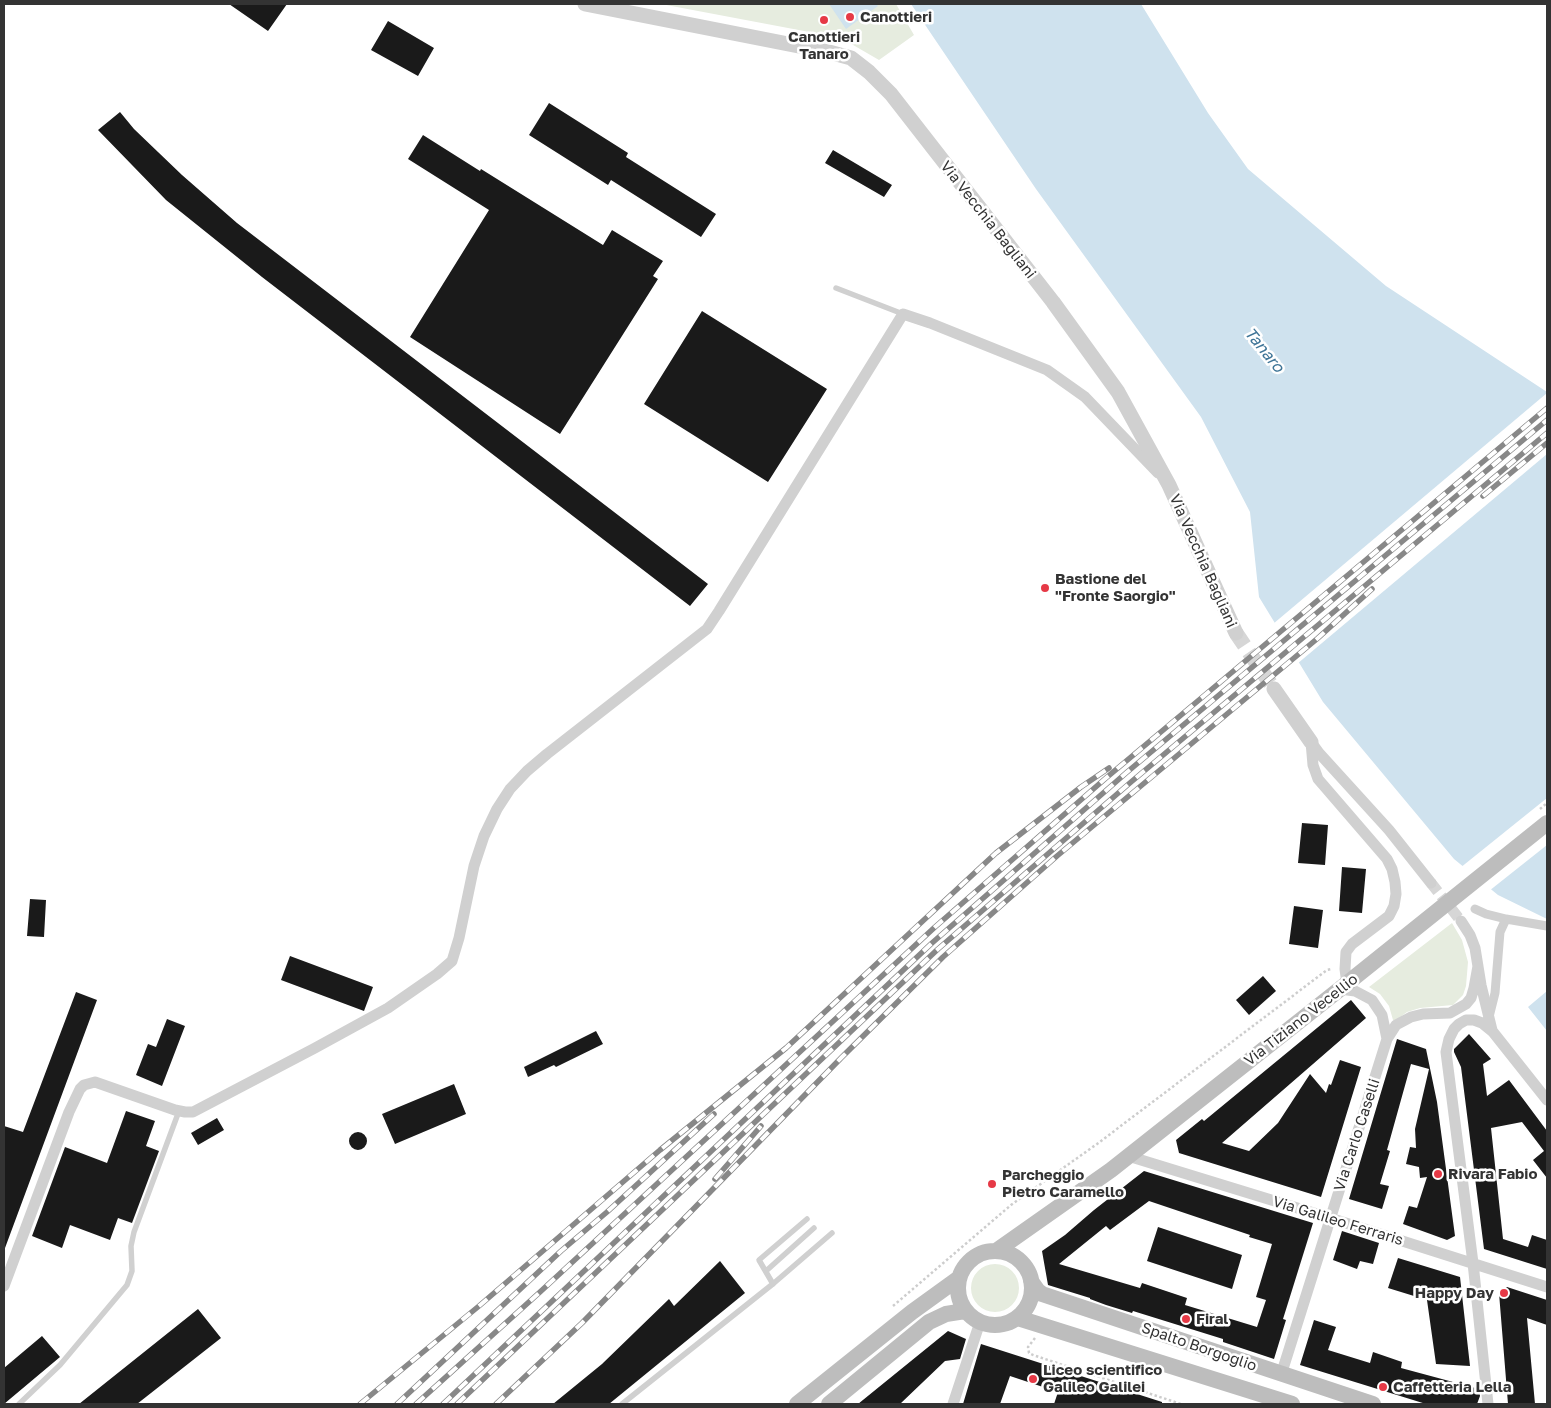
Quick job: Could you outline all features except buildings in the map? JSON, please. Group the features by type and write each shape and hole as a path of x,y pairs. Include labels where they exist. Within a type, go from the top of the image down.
{"main road":[{"name":"Via Tiziano Vecellio","path":"1052,1213 1128,1156 1344,981 1547,823"},
{"path":"797,1404 912,1312 959,1278 969,1261 977,1256 996,1251 1052,1213"},
{"path":"1024,1266 1022,1251 1025,1242 1052,1213"},
{"path":"996,1251 1016,1258 1024,1266"},
{"name":"Spalto Borgoglio","path":"1024,1266 1031,1281 1038,1291 1043,1294 1373,1404"},
{"path":"959,1278 960,1301 965,1311 980,1322 989,1325 1009,1323 1018,1318 1025,1310 1029,1301 1032,1291 1031,1281"},
{"path":"829,1404 929,1322 946,1314 965,1311"},
{"name":"Spalto Borgoglio","path":"1018,1318 1267,1400 1292,1404"}],"street":[{"name":"Via Vecchia Bagliani","path":"584,4 829,52 850,58 869,72 891,94 1059,310 1118,392 1169,485 1236,634"},
{"path":"4,1286 69,1112 80,1089 89,1082 95,1082 180,1111 193,1112 315,1048 409,995 442,971 452,961 479,850 497,809 510,789 547,754 707,629 904,314 930,322 1047,370 1086,397 1169,485"},
{"path":"1274,689 1319,753 1389,830 1431,883"},
{"path":"1311,742 1313,765 1318,779 1387,859 1392,869 1395,882 1395,900 1389,916 1352,944 1346,952 1344,981 1355,991 1372,1000 1382,1016 1387,1039"},
{"path":"1475,909 1506,919 1547,926"},
{"path":"1488,1019 1495,993 1500,932 1506,919"},
{"path":"1461,921 1470,935 1475,948 1488,1019 1493,1032"},
{"path":"1387,1039 1396,1025 1411,1017 1423,1014 1450,1013 1466,1004 1471,998 1478,966"},
{"path":"1488,1404 1473,1263 1446,1052 1454,1029 1466,1020 1482,1023 1493,1032 1547,1100"},
{"name":"Via Carlo Caselli","path":"1281,1374 1387,1039"},
{"name":"Via Galileo Ferraris","path":"1128,1156 1547,1287"},
{"path":"953,1404 980,1322"}],"lane":[{"path":"836,288 904,314"},
{"path":"19,1404 60,1365 127,1285 132,1271 134,1232 180,1111"},
{"path":"773,1284 759,1260 807,1219"},
{"path":"766,1270 814,1228"},
{"path":"622,1404 773,1284 832,1233"}],"path":[{"path":"887,1312 1011,1205 1097,1144 1326,970 1344,981"},
{"path":"1034,1339 1028,1347 1029,1352 1033,1355 1181,1404"}],"shaded area":[{"name":"Canottieri Tanaro","path":"661,4 896,4 914,35 879,60 841,38"},
{"path":"1452,923 1462,940 1468,962 1466,986 1463,995 1453,1005 1420,1008 1407,1012 1395,1021 1393,1020 1389,1006 1380,994 1369,987"},
{"path":"995,1264 1004,1266 1012,1271 1017,1279 1019,1288 1017,1297 1012,1305 1004,1310 995,1312 986,1310 978,1305 973,1297 971,1288 973,1279 978,1271 986,1266"}],"water":[{"name":"Canottieri","path":"829,4 876,4 878,6 846,29"},
{"name":"Tanaro","path":"911,4 1141,4 1208,113 1248,169 1386,286 1547,392 1547,919 1498,895 1454,859 1323,702 1259,597 1250,512 1201,417 1036,189"},
{"path":"1547,991 1547,1031 1528,1007"}],"pier":[{"path":"1547,393 1547,454 1297,664 1273,624"},
{"path":"1547,798 1547,845 1489,891 1460,868"}],"tunnel":[{"path":"1236,633 1274,689"},
{"path":"1431,883 1461,921"}],"railway":[{"path":"416,1404 935,927 1106,778 1547,408"},
{"path":"443,1404 932,943 1126,773 1547,420"},
{"path":"457,1404 938,949 1131,782 1547,433"},
{"path":"1483,496 1547,443"},
{"path":"496,1404 582,1323 842,1057 943,957 1057,856 1318,638 1372,589"},
{"path":"360,1404 479,1306 660,1150 786,1048 996,853 1081,787 1109,768"},
{"path":"397,1404 561,1251 607,1212 714,1114"},
{"path":"715,1179 761,1126"}],"place":[{"name":"Canottieri","path":"850,17"},
{"name":"Canottieri Tanaro","path":"824,20"},
{"name":"Bastione del \"Fronte Saorgio\"","path":"1045,588"},
{"name":"Rivara Fabio","path":"1438,1174"},
{"name":"Parcheggio Pietro Caramello","path":"992,1184"},
{"name":"Happy Day","path":"1504,1293"},
{"name":"Firal","path":"1186,1319"},
{"name":"Liceo scientifico Galileo Galilei","path":"1033,1379"},
{"name":"Caffetteria Lella","path":"1383,1387"}]}
